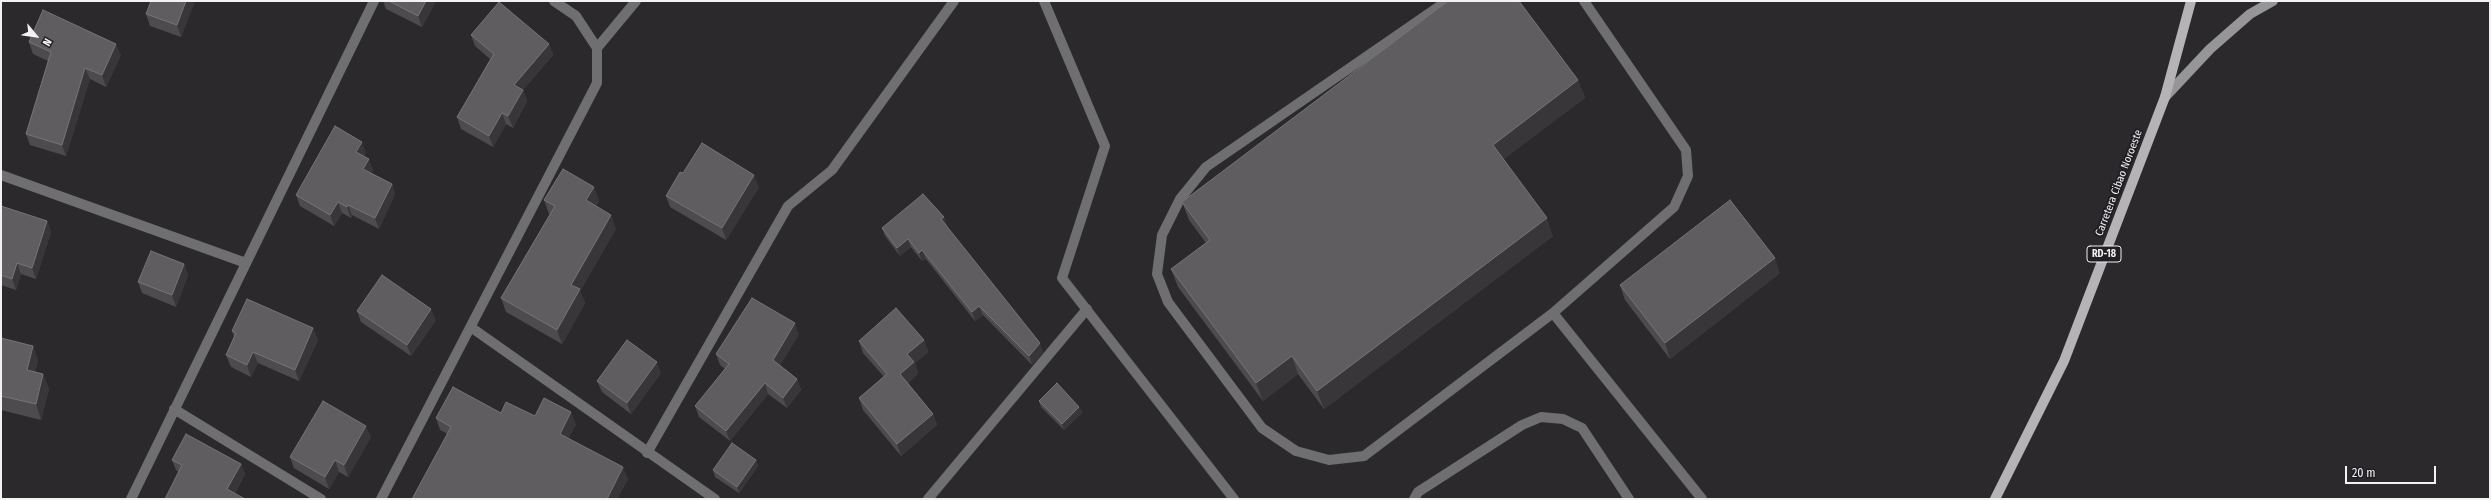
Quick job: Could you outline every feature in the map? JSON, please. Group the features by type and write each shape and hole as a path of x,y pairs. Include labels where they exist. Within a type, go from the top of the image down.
{"main road":[{"name":"Carretera Cibao Noroeste","path":"1995,499 2064,361 2165,97 2191,1"},
{"path":"2165,97 2216,44 2250,14 2273,1"}],"street":[{"path":"131,499 374,1"},
{"path":"381,499 472,328 597,83 597,48 576,16 554,1"},
{"path":"597,48 636,1"},
{"path":"647,452 788,206 832,170 954,1"},
{"path":"1044,1 1105,146 1062,278 1234,499"},
{"path":"1447,1 1206,167 1180,199 1162,234 1157,274 1168,302 1262,428 1296,450 1329,460 1364,456 1554,313 1674,208 1688,176 1686,150 1584,1"},
{"path":"1,175 246,263"},
{"path":"928,499 1086,309"},
{"path":"1554,313 1702,499"},
{"path":"472,328 715,499"},
{"path":"174,409 321,499"},
{"path":"1414,499 1418,492 1509,433 1541,417 1563,419 1582,428 1629,499"}],"building":[{"path":"151,1 186,1 177,25 146,14"},
{"path":"389,1 426,1 418,16"},
{"path":"1448,1 1519,1 1578,80 1493,145 1547,218 1317,391 1292,356 1256,383 1171,269 1210,240 1182,202"},
{"path":"499,2 549,44 514,85 523,90 508,116 502,113 489,136 457,117 494,54 471,35"},
{"path":"43,10 116,44 102,75 85,68 62,145 26,134 51,52 29,42"},
{"path":"335,126 362,142 356,152 369,159 363,169 392,184 375,218 348,205 347,207 338,202 330,215 296,195"},
{"path":"702,143 754,175 722,228 666,196 680,172 683,173"},
{"path":"563,169 594,187 586,200 611,215 571,285 580,289 557,330 501,298 555,206 544,200"},
{"path":"923,194 944,217 941,219 1040,343 1029,356 979,306 972,312 922,250 919,253 908,239 897,248 882,228"},
{"path":"1730,200 1775,258 1665,343 1620,285"},
{"path":"1,206 47,221 32,268 17,263 12,279 1,275"},
{"path":"151,251 184,264 172,295 138,282"},
{"path":"382,275 431,309 407,345 357,311"},
{"path":"752,298 795,323 773,360 797,379 783,398 765,383 726,431 695,406 729,364 716,354"},
{"path":"247,299 313,328 295,370 253,352 247,365 226,355 236,333 232,331"},
{"path":"896,308 924,340 907,354 914,362 900,374 933,414 897,444 859,398 887,374 859,341"},
{"path":"1,338 33,346 27,370 43,374 36,404 1,396"},
{"path":"627,340 657,362 627,403 597,381"},
{"path":"1057,383 1079,407 1062,424 1039,401"},
{"path":"453,387 501,413 506,402 535,416 544,398 571,412 560,434 623,467 607,499 412,499 451,427 436,418"},
{"path":"323,401 366,426 344,465 335,460 325,477 290,457"},
{"path":"186,434 241,464 227,489 245,499 165,499 182,465 172,460"},
{"path":"732,443 756,460 737,487 713,470"}]}
